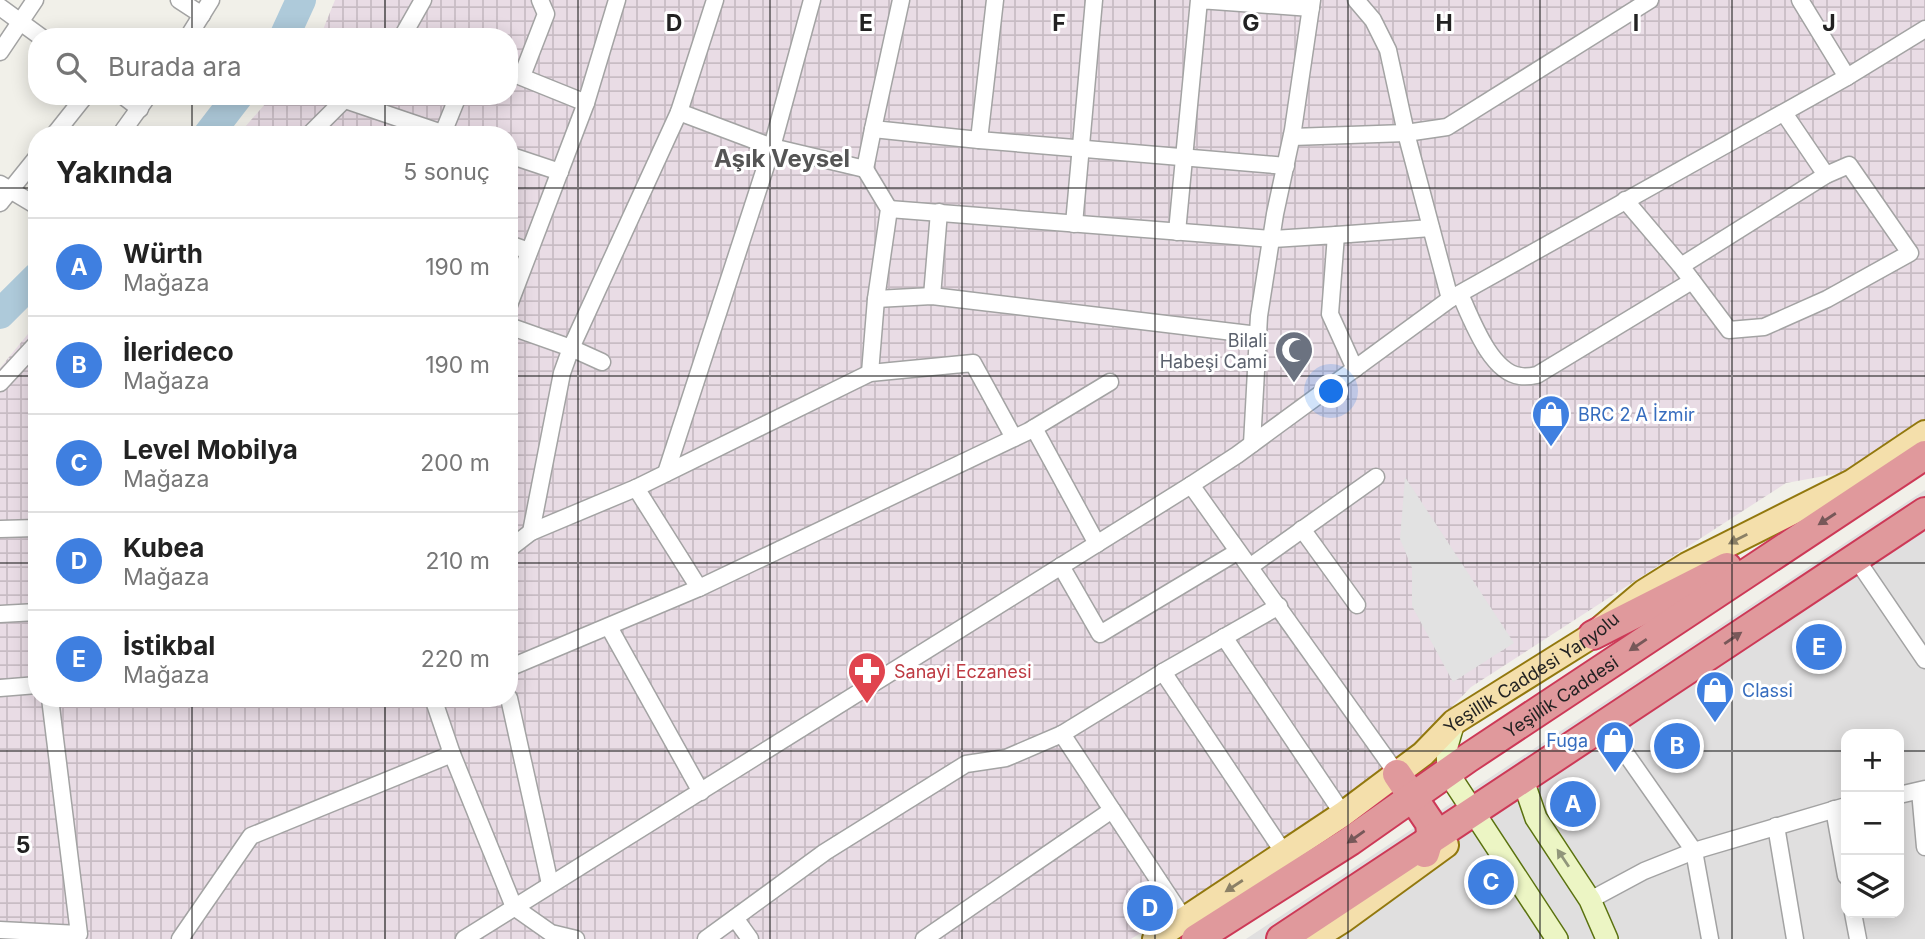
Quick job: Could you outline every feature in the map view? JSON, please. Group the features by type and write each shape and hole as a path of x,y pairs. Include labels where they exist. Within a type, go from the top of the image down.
{"highway":[{"name":"Yeşillik Caddesi","path":"1190,929 1350,841 1404,786 1448,773 1925,455"},
{"path":"1281,939 1426,852 1533,778 1605,723 1925,512"},
{"path":"1594,635 1744,559 1777,553"},
{"path":"1404,786 1430,823 1426,852"}],"main road":[{"name":"Yeşillik Caddesi Yanyolu","path":"1155,939 1190,929 1284,853 1343,814 1404,786 1423,754 1454,722 1594,635 1644,592 1687,565 1852,482 1925,433"},
{"path":"1454,722 1447,746 1448,773 1557,939"},
{"path":"1533,778 1536,818 1590,900 1607,939"},
{"path":"1313,939 1426,852"}],"street":[{"path":"0,51 35,0"},
{"path":"179,0 202,15"},
{"path":"194,28 211,0"},
{"path":"407,28 423,0"},
{"path":"518,68 546,14 540,0"},
{"path":"518,281 586,103 617,0"},
{"path":"531,532 562,373 679,112 715,0"},
{"path":"666,473 772,147 812,0"},
{"path":"870,373 876,299 889,209 865,169 901,0"},
{"path":"979,139 995,0"},
{"path":"1074,224 1094,0"},
{"path":"1177,232 1197,0 1311,4 1292,136 1275,214 1259,316 1252,444"},
{"path":"1356,0 1373,20 1388,50 1431,228 1455,296 1501,367 1518,376 1537,375 1692,281"},
{"path":"1292,136 1406,133 1447,127 1650,0"},
{"path":"1800,0 1847,77"},
{"path":"0,7 28,28"},
{"path":"464,939 1191,485 1252,444 1455,296 1923,34"},
{"path":"518,75 586,103"},
{"path":"61,126 78,105"},
{"path":"127,126 142,105"},
{"path":"318,126 339,105"},
{"path":"365,105 424,126"},
{"path":"449,126 455,105"},
{"path":"679,112 772,147 865,169"},
{"path":"1784,113 1826,175"},
{"path":"873,129 1286,166"},
{"path":"518,158 560,172"},
{"path":"1625,200 1681,266 1729,330 1764,327 1827,299 1910,253 1849,165 1826,175 1681,266"},
{"path":"28,167 3,193 28,203"},
{"path":"889,209 1273,239 1431,228"},
{"path":"932,296 939,212"},
{"path":"1336,235 1331,314 1355,369"},
{"path":"518,247 529,251"},
{"path":"876,299 932,296 1258,335"},
{"path":"518,329 602,362"},
{"path":"0,383 28,352"},
{"path":"518,542 531,532 636,488 870,373 973,363 1014,438"},
{"path":"518,664 699,588 1014,438 1110,382"},
{"path":"1034,428 1097,544"},
{"path":"1251,566 1376,477"},
{"path":"1191,485 1237,552 1251,566 1404,786"},
{"path":"636,488 699,588"},
{"path":"0,529 28,528"},
{"path":"1302,529 1357,605"},
{"path":"1061,566 1100,634 1237,552"},
{"path":"1855,557 1925,660"},
{"path":"706,939 824,852 966,764 1006,758 1062,734 1279,606"},
{"path":"0,614 28,612"},
{"path":"609,627 701,792"},
{"path":"1223,637 1343,814"},
{"path":"1163,672 1284,853"},
{"path":"0,688 28,686"},
{"path":"0,930 87,936 51,707"},
{"path":"436,707 452,754 514,907 551,933 576,939"},
{"path":"511,707 551,884"},
{"path":"1605,723 1694,851 1710,939"},
{"path":"1062,734 1190,929"},
{"path":"180,939 251,836 452,754"},
{"path":"1904,794 1923,790 1925,846"},
{"path":"1590,900 1644,871 1694,851 1840,808 1844,855"},
{"path":"924,939 1112,810"},
{"path":"1776,827 1795,939"},
{"path":"735,918 750,939"},
{"path":"1854,918 1858,939"}],"shaded area":[{"path":"335,0 1925,0 1925,419 1847,472 1786,483 1471,687 1402,758 1353,802 1131,939 0,939 0,368 28,334 28,707 518,707 518,126 246,126 264,105 518,105 518,28 324,28"},
{"path":"1405,477 1514,643 1453,682 1412,606 1412,568 1400,539"},
{"path":"1925,490 1925,939 1246,939"}],"waterway":[{"path":"288,28 301,0"},
{"path":"215,126 231,105"},
{"path":"0,314 28,286"}],"place":[{"name":"Bilali Habeşi Cami","path":"1294,384"},
{"name":"BRC 2 A İzmir","path":"1551,448"},
{"name":"İstikbal","path":"1819,647"},
{"name":"Sanayi Eczanesi","path":"867,705"},
{"name":"Classi","path":"1715,724"},
{"name":"İlerideco","path":"1677,746"},
{"name":"Fuga","path":"1615,774"},
{"name":"Würth","path":"1573,804"},
{"name":"Level Mobilya","path":"1491,882"},
{"name":"Kubea","path":"1150,908"}],"district":[{"name":"Aşık Veysel","path":"782,158"}]}
